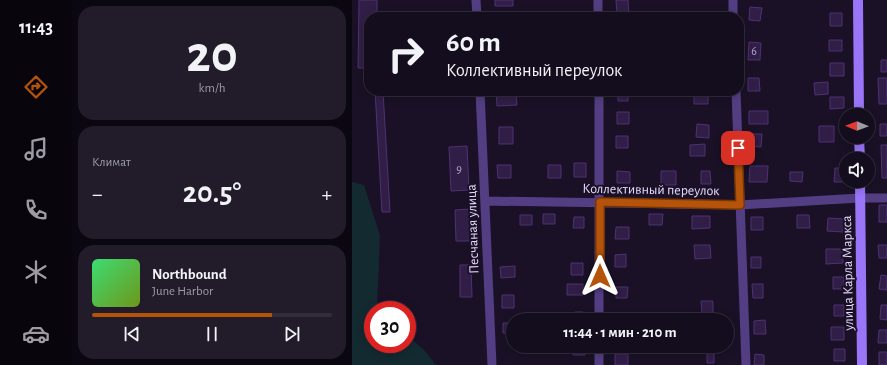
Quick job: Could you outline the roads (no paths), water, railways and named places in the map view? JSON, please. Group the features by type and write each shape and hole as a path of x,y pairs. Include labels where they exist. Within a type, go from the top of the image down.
{"main road":[{"path":"858,0 859,108"},
{"name":"улица Карла Маркса","path":"860,188 862,365"}],"street":[{"path":"476,0 477,12"},
{"path":"598,0 598,12"},
{"path":"732,0 733,12"},
{"name":"Песчаная улица","path":"480,96 492,365"},
{"path":"599,96 599,313"},
{"path":"736,96 746,365"},
{"name":"Коллективный переулок","path":"485,201 740,205 860,198 887,198"},
{"path":"599,353 599,365"}]}
